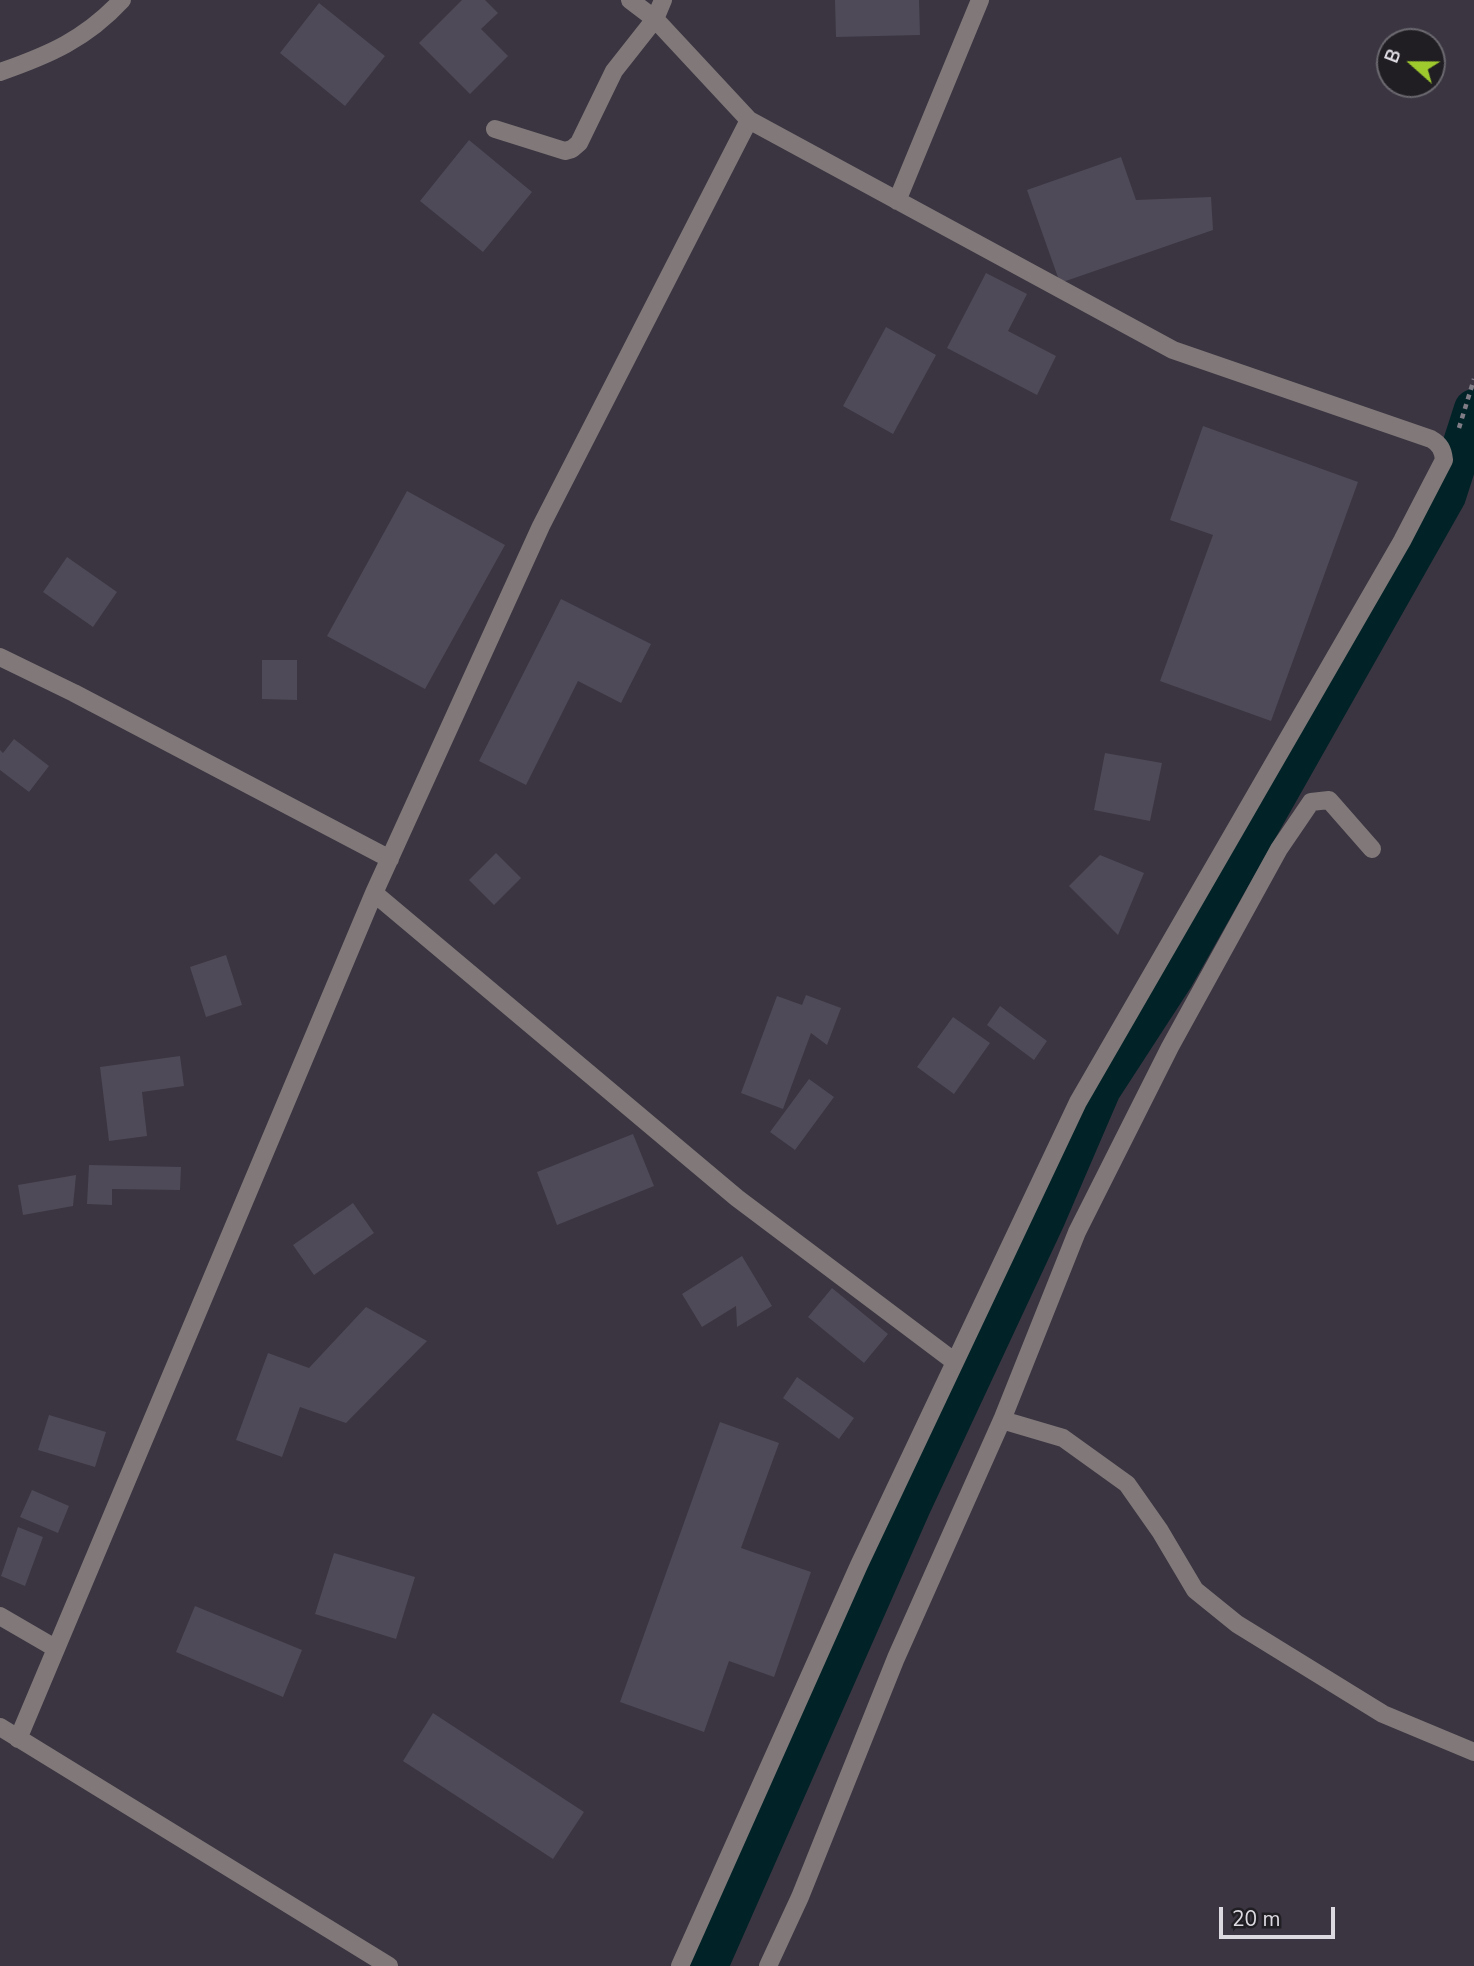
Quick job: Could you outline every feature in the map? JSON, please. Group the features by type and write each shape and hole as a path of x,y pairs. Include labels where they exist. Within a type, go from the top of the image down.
{"street":[{"path":"0,72 45,56 78,39 103,20 122,0"},
{"path":"630,0 655,19 749,120 1173,350 1431,439 1438,443 1443,451 1444,460 1395,553 1078,1102 859,1565 680,1966"},
{"path":"495,129 565,151 572,149 579,143 614,71 655,19 663,0"},
{"path":"897,201 980,0"},
{"path":"18,1739 374,892 541,526 749,120"},
{"path":"0,657 390,859"},
{"path":"768,1966 800,1897 896,1658 1002,1420 1077,1232 1170,1047 1279,849 1311,802 1329,800 1372,849"},
{"path":"374,892 737,1198 955,1362"},
{"path":"1002,1420 1063,1438 1126,1484 1160,1531 1195,1590 1237,1624 1383,1714 1474,1752"},
{"path":"0,1616 55,1648"},
{"path":"0,1727 389,1966"}],"path":[{"path":"1444,460 1459,428 1474,379"}],"building":[{"path":"462,0 485,0 498,13 481,29 508,56 470,94 419,43"},
{"path":"835,0 919,0 920,35 836,37"},
{"path":"319,3 385,56 345,106 280,53"},
{"path":"469,140 532,192 483,252 420,201"},
{"path":"1121,157 1136,200 1211,197 1213,230 1060,283 1027,190"},
{"path":"986,273 1027,294 1008,331 1056,356 1037,395 947,348"},
{"path":"886,327 936,355 893,434 843,406"},
{"path":"1203,426 1358,482 1271,721 1160,681 1213,535 1170,520"},
{"path":"407,491 505,545 425,689 327,636"},
{"path":"67,557 117,592 93,627 43,592"},
{"path":"561,599 651,644 621,703 578,681 526,785 479,761"},
{"path":"262,660 297,660 297,700 262,699"},
{"path":"14,739 49,766 29,792 0,770 0,750 3,753"},
{"path":"1105,753 1162,763 1150,821 1094,810"},
{"path":"496,853 521,878 494,905 469,880"},
{"path":"1100,855 1144,873 1118,935 1069,886"},
{"path":"226,955 242,1005 206,1017 190,967"},
{"path":"806,995 841,1008 827,1045 811,1033 783,1109 741,1093 777,996 802,1005"},
{"path":"1000,1006 1047,1041 1034,1060 987,1025"},
{"path":"953,1017 990,1043 954,1094 917,1067"},
{"path":"180,1056 184,1086 142,1092 147,1136 109,1141 100,1067"},
{"path":"809,1079 834,1097 795,1150 770,1132"},
{"path":"633,1134 654,1186 557,1225 537,1172"},
{"path":"89,1165 181,1167 180,1190 112,1189 112,1205 87,1204"},
{"path":"76,1175 73,1206 23,1215 18,1185"},
{"path":"353,1203 374,1233 314,1275 293,1245"},
{"path":"742,1256 772,1306 737,1327 736,1306 702,1327 682,1294"},
{"path":"832,1288 888,1334 864,1363 808,1317"},
{"path":"366,1307 427,1341 346,1423 300,1407 282,1457 236,1440 268,1353 309,1368"},
{"path":"797,1377 854,1418 839,1439 783,1398"},
{"path":"49,1415 106,1432 95,1467 38,1450"},
{"path":"720,1422 779,1443 741,1548 811,1572 774,1677 729,1661 704,1732 620,1702"},
{"path":"32,1490 69,1506 58,1533 20,1517"},
{"path":"18,1527 43,1537 25,1586 1,1576"},
{"path":"334,1553 415,1577 396,1639 315,1614"},
{"path":"195,1606 302,1650 283,1697 176,1652"},
{"path":"433,1713 584,1812 553,1859 403,1761"}],"waterway":[{"path":"708,1966 911,1506 1045,1219 1101,1089 1175,975 1446,496 1474,409"}]}
